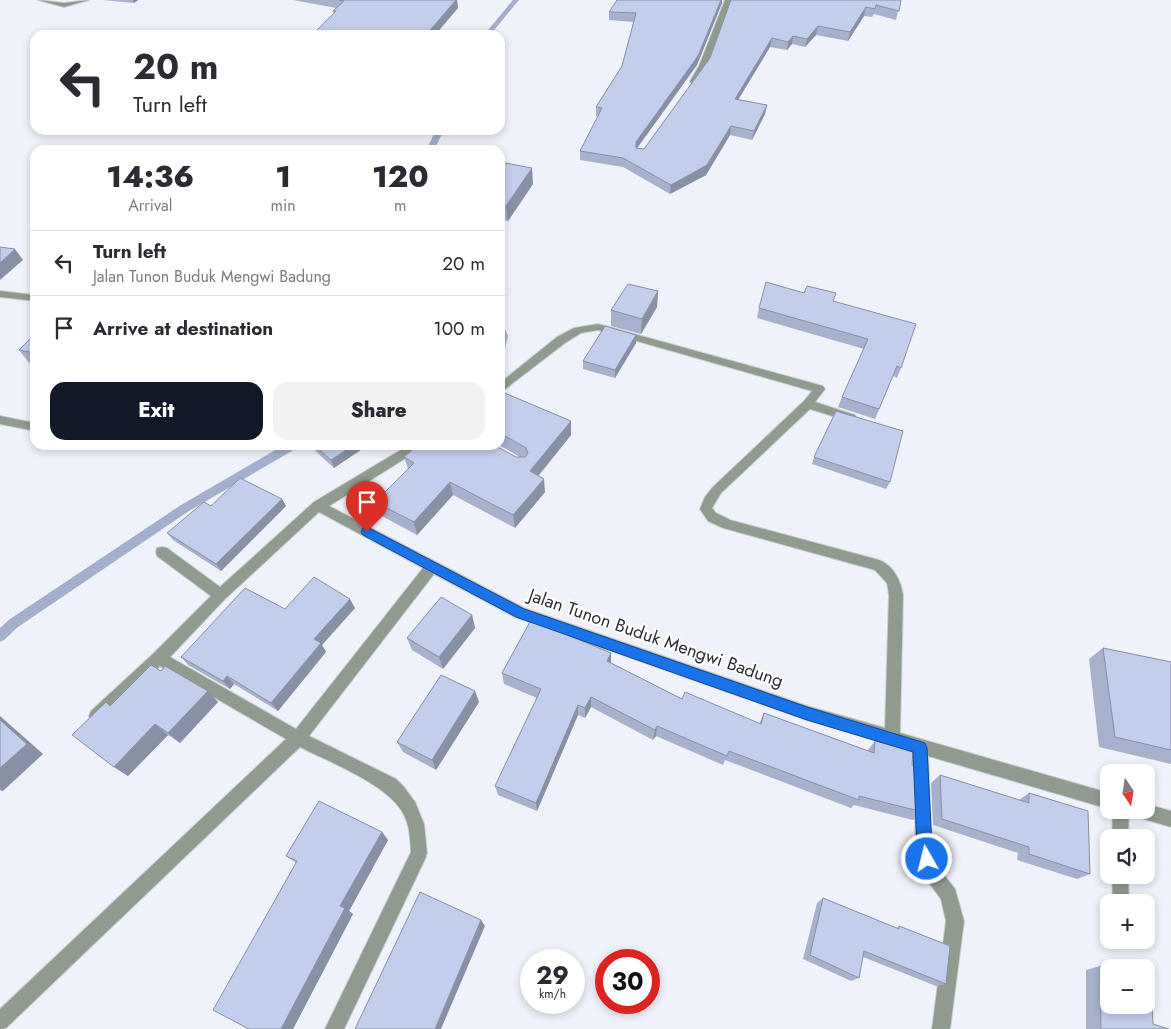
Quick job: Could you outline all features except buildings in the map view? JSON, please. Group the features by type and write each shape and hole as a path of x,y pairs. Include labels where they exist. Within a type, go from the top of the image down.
{"street":[{"path":"41,0 64,5 86,0"},
{"path":"689,88 704,66 728,0"},
{"path":"0,294 30,297"},
{"path":"505,385 561,340 578,330 598,327 819,389 808,404 718,490 709,500 706,509 712,517 727,524 879,566 888,573 895,584 896,595 892,738"},
{"path":"808,404 862,421"},
{"path":"0,420 30,426"},
{"path":"86,725 158,658 220,595 318,506 410,450"},
{"name":"Jalan Tunon Buduk Mengwi Badung","path":"318,506 520,613 807,713 920,748 1100,799"},
{"path":"162,552 220,595"},
{"path":"0,1022 298,738 432,566"},
{"path":"158,658 298,738 390,785 402,795 412,810 418,830 418,853 334,1029"},
{"path":"920,748 924,848 930,870 949,895 955,921 941,1029"},
{"path":"1155,814 1171,819"}],"waterway":[{"path":"491,30 516,0"},
{"path":"432,145 438,135"},
{"path":"0,636 14,623 185,508 284,450"}],"route":[{"path":"367,532 520,613 807,713 920,748 924,848 927,859"}]}
